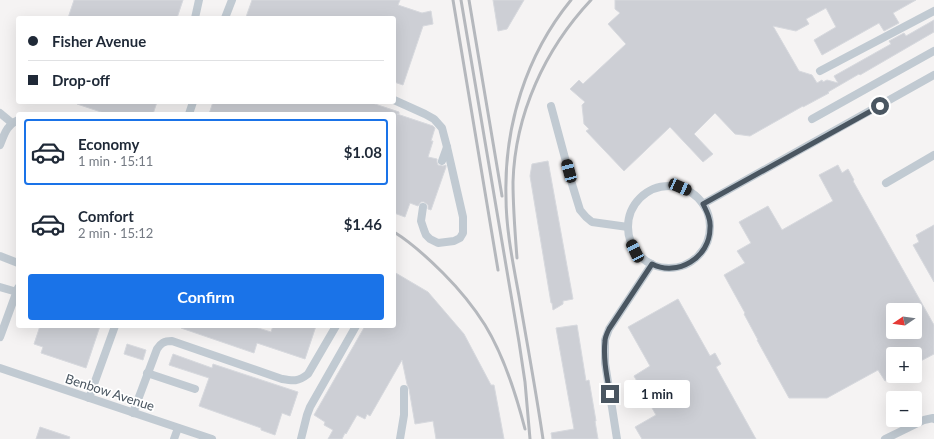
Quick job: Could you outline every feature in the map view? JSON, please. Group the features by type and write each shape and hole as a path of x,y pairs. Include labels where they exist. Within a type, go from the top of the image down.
{"lane":[{"path":"195,16 199,0"},
{"path":"226,16 232,0"},
{"path":"820,71 934,11"},
{"path":"812,119 934,51"},
{"path":"703,204 934,75"},
{"path":"396,101 434,119 442,128 463,217 463,233 460,238 454,241 438,243 430,239 426,235 421,221 423,207"},
{"path":"551,106 580,210 592,222 628,227"},
{"path":"0,113 15,122 7,128 0,145"},
{"path":"442,160 447,147"},
{"path":"886,184 934,155"},
{"path":"664,186 680,187 692,192 703,204 709,217 710,228 708,240 700,254 689,263 674,268 658,267 644,260 635,251 630,239 628,227 630,213 639,199 650,191 664,186"},
{"path":"0,256 16,262"},
{"path":"617,439 605,363 605,340 609,329 652,264"},
{"path":"0,287 16,290"},
{"path":"0,337 3,322 16,292"},
{"path":"89,398 114,328"},
{"path":"133,413 160,344 172,341 282,379 302,379 308,374 335,328"},
{"path":"301,439 310,407 355,328"},
{"name":"Benbow Avenue","path":"0,368 212,439"},
{"path":"148,373 195,389"},
{"path":"400,439 404,415 404,389"},
{"path":"885,439 924,420 934,419"},
{"path":"174,439 178,428"}],"building":[{"path":"74,0 183,0 178,16 69,16"},
{"path":"252,0 400,0 398,5 422,13 431,11 433,24 423,26 403,85 396,83 396,16 246,16"},
{"path":"493,0 524,0 507,29 498,31"},
{"path":"615,0 916,0 893,13 899,23 884,31 879,23 822,55 814,40 836,27 826,8 806,19 809,24 796,31 773,26 799,71 812,75 817,83 822,80 823,82 827,80 838,83 834,76 891,44 889,41 904,33 906,36 934,20 934,32 828,92 829,93 750,136 735,134 715,113 694,134 713,154 703,162 670,127 624,171 586,131 589,129 584,124 582,105 585,102 570,89 579,80 583,84 626,44 608,24 620,13 615,9"},
{"path":"77,104 156,104 154,112 101,112"},
{"path":"212,104 375,104 399,112 399,114 397,114 433,126 435,128 431,141 433,141 428,157 437,159 438,165 446,165 446,167 431,210 428,209 428,205 424,202 421,202 418,206 410,203 405,217 396,214 396,112 210,112"},
{"path":"548,161 573,299 563,301 563,304 553,310 530,176 532,164"},
{"path":"838,165 842,173 848,169 854,180 853,181 922,303 886,303 886,339 922,339 922,304 934,325 934,354 922,360 922,347 886,347 886,380 878,370 827,398 789,398 724,275 745,263 737,251 751,243 739,222 768,206 782,230 833,201 819,175"},
{"path":"934,225 934,282 913,245 919,242 916,235"},
{"path":"396,273 428,292 464,334 491,385 494,385 504,439 436,439 433,421 415,424 402,360 370,416 367,414 365,419 357,415 342,439 328,439 333,430 324,425 325,422 314,415 364,328 396,328"},
{"path":"678,299 710,356 715,353 721,364 716,367 756,439 642,439 635,427 656,415 634,376 650,366 628,327"},
{"path":"577,325 586,381 589,380 598,439 552,439 551,433 574,429 556,328"},
{"path":"39,328 99,328 86,368 41,353 43,347 34,344"},
{"path":"181,328 258,328 271,332 272,328 315,328 305,359 257,343 254,353"},
{"path":"127,344 146,350 143,360 124,354"},
{"path":"173,354 212,368 213,364 298,392 290,416 282,413 275,435 261,430 261,428 199,406 209,378 169,365"},
{"path":"40,427 70,437 69,439 36,439"}],"railway":[{"path":"453,0 498,270"},
{"path":"461,0 519,342 525,382 530,439"},
{"path":"469,0 502,196"},
{"path":"543,439 512,259 506,209 506,170 514,118 521,92 530,68 555,21 571,0"},
{"path":"517,258 513,182 515,157 526,107 547,61 575,19 591,0"},
{"path":"396,233 420,251 455,285 485,325 504,362 518,402 525,429"}],"route":[{"path":"610,394 604,350 605,340 609,329 652,264 658,267 674,268 689,263 700,254 708,240 710,228 709,217 703,204 880,106"}]}
